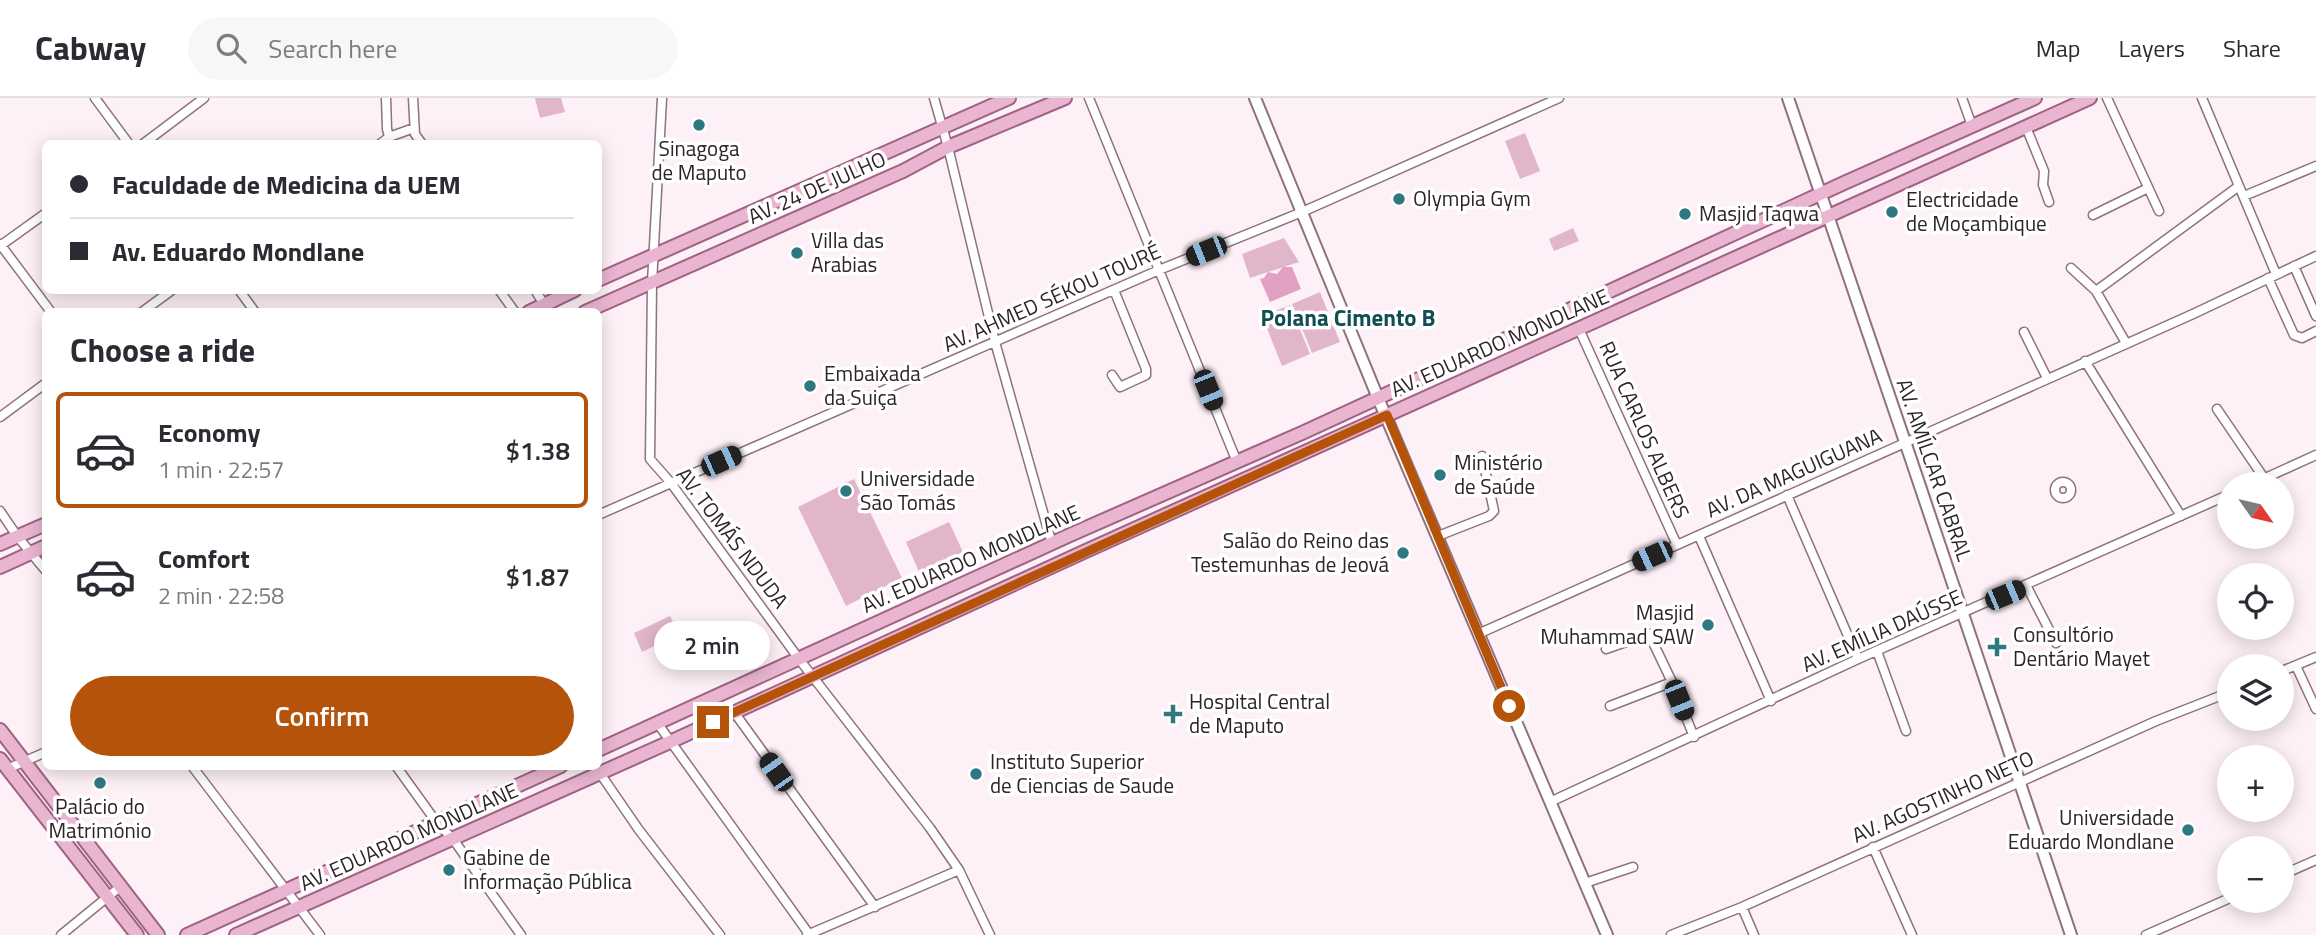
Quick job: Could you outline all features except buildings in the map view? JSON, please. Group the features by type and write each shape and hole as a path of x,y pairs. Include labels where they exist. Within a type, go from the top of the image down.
{"main road":[{"name":"AV. 24 DE JULHO","path":"602,278 1009,98"},
{"name":"AV. 24 DE JULHO","path":"594,308 903,171 948,147 1065,98"},
{"name":"AV. EDUARDO MONDLANE","path":"602,748 2035,98"},
{"name":"AV. EDUARDO MONDLANE","path":"602,768 672,741 1346,433 2090,98"},
{"path":"547,308 569,294"},
{"path":"0,544 42,525"},
{"path":"0,566 42,548"},
{"path":"0,730 158,935"},
{"path":"4,764 136,935"},
{"name":"AV. EDUARDO MONDLANE","path":"187,935 552,770"},
{"name":"AV. EDUARDO MONDLANE","path":"236,935 453,839 597,770"}],"street":[{"path":"95,98 126,140"},
{"path":"148,140 204,98"},
{"path":"386,98 390,140 414,128"},
{"path":"413,98 414,128 419,140"},
{"name":"AV. TOMÁS NDUDA","path":"662,98 652,283 649,452 652,464 671,483 799,659 900,787 959,870 990,935"},
{"path":"934,98 995,342 1052,544"},
{"path":"1089,98 1237,462"},
{"path":"1255,98 1378,398 1607,935"},
{"name":"AV. AHMED SÉKOU TOURÉ","path":"602,513 1158,270 1303,212 1559,98"},
{"name":"AV. AMÍLCAR CABRAL","path":"1788,98 2071,935"},
{"path":"1962,98 1972,126"},
{"path":"2107,98 2159,211"},
{"path":"2202,98 2277,274"},
{"path":"2026,127 2044,171 2043,186 2049,202"},
{"path":"2244,196 2316,166"},
{"path":"2096,291 2239,186"},
{"path":"2093,215 2148,188"},
{"path":"42,217 0,245 48,308"},
{"name":"AV. DA MAGUIGUANA","path":"1478,634 2316,256"},
{"path":"2294,267 2316,316"},
{"path":"2071,268 2096,291 2126,343"},
{"path":"2268,278 2294,335 2302,338 2316,331"},
{"path":"1112,375 1120,387 1146,375 1146,369 1114,290"},
{"path":"147,308 167,294"},
{"path":"502,294 513,308"},
{"name":"RUA CARLOS ALBERS","path":"1579,330 1677,545"},
{"path":"2024,332 2047,378"},
{"path":"2085,361 2180,516"},
{"path":"0,417 42,386"},
{"path":"2217,409 2260,472"},
{"path":"1438,536 1489,516 1494,510 1482,456"},
{"path":"2278,472 2316,456"},
{"path":"1787,495 1858,659"},
{"name":"AV. EMÍLIA DAÚSSE","path":"1550,802 1858,659 2217,500"},
{"path":"0,511 42,566"},
{"path":"1699,536 1770,701"},
{"path":"2026,585 2056,643"},
{"path":"1606,649 1648,634 1672,682 1694,737"},
{"path":"1877,651 1906,731"},
{"path":"2316,657 2296,666 2316,709"},
{"path":"1610,706 1672,682"},
{"name":"AV. AGOSTINHO NETO","path":"1671,935 1742,906 2157,720 2217,697"},
{"path":"734,712 875,907"},
{"path":"657,723 808,934 959,870"},
{"path":"4,764 25,761 42,754"},
{"path":"195,770 320,935"},
{"path":"399,770 437,823 453,839 520,935"},
{"path":"597,770 639,830 720,935"},
{"path":"1873,847 1912,935"},
{"path":"2294,870 2316,860"},
{"path":"1585,883 1633,867"},
{"path":"61,935 121,886"},
{"path":"2146,935 2217,904"},
{"path":"1742,906 1754,935"}],"shaded area":[{"path":"535,98 561,98 565,112 540,118"},
{"path":"1525,133 1540,171 1520,179 1505,141"},
{"path":"1573,228 1579,241 1554,251 1549,239"},
{"path":"1284,238 1299,262 1250,278 1242,254"},
{"path":"1283,267 1292,267 1301,289 1270,302 1260,279 1268,272 1277,274"},
{"path":"1320,292 1340,342 1312,353 1292,304"},
{"path":"1290,305 1310,354 1282,366 1262,316"},
{"path":"854,479 902,578 846,606 798,507"},
{"path":"949,522 963,552 919,572 906,542"},
{"path":"670,616 679,634 642,652 634,633"}],"place":[{"name":"Sinagoga de Maputo","path":"699,125"},
{"name":"Olympia Gym","path":"1399,199"},
{"name":"Electricidade de Moçambique","path":"1892,212"},
{"name":"Masjid Taqwa","path":"1685,214"},
{"name":"Villa das Arabias","path":"797,253"},
{"name":"Embaixada da Suiça","path":"810,386"},
{"name":"Ministério de Saúde","path":"1440,475"},
{"name":"Universidade São Tomás","path":"846,491"},
{"name":"Salão do Reino das Testemunhas de Jeová","path":"1403,553"},
{"name":"Masjid Muhammad SAW","path":"1708,625"},
{"name":"Consultório Dentário Mayet","path":"1997,647"},
{"name":"Hospital Central de Maputo","path":"1173,714"},
{"name":"Instituto Superior de Ciencias de Saude","path":"976,774"},
{"name":"Palácio do Matrimónio","path":"100,783"},
{"name":"Universidade Eduardo Mondlane","path":"2188,830"},
{"name":"Gabine de Informação Pública","path":"449,870"}],"district":[{"name":"Polana Cimento B","path":"1348,318"}],"route":[{"path":"713,722 1387,415 1509,706"}]}
